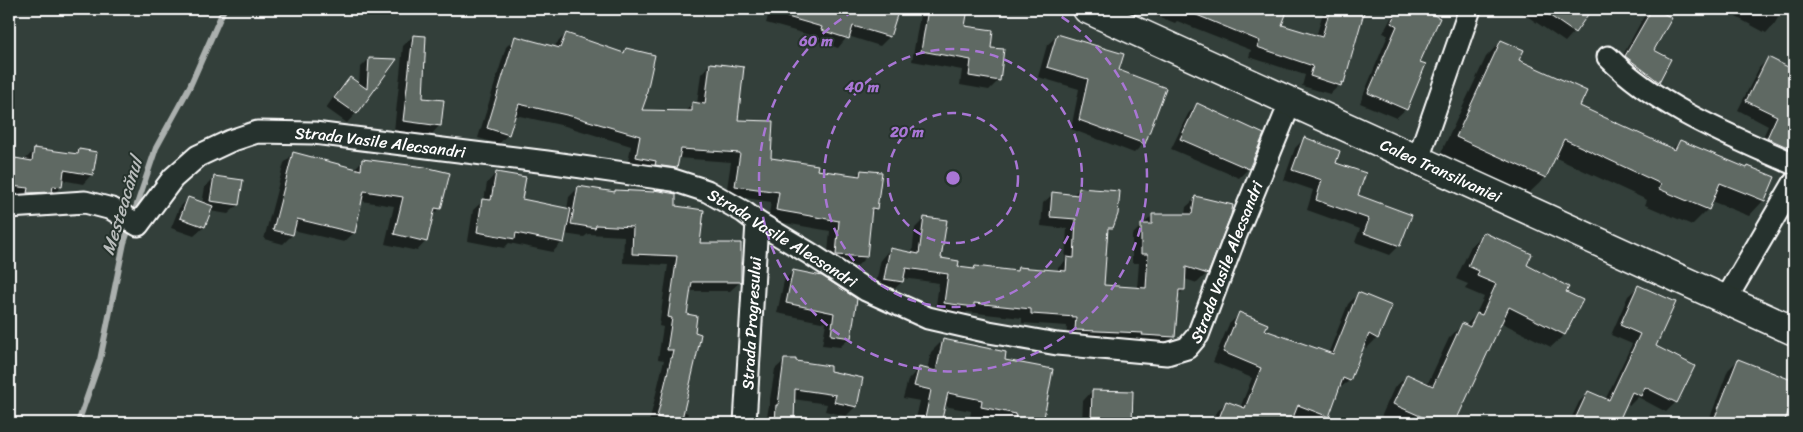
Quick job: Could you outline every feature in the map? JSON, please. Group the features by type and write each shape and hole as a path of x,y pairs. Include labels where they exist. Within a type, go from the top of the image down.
{"highway":[{"name":"Calea Transilvaniei","path":"1087,9 1794,331"}],"street":[{"path":"1418,159 1470,9"},
{"path":"1608,57 1621,71 1676,108 1794,164"},
{"name":"Strada Vasile Alecsandri","path":"9,207 85,202 112,209 138,225 173,178 198,156 230,141 257,132 314,133 673,180 707,191 744,212 866,290 928,318 989,332 1057,344 1167,354 1187,348 1198,335 1235,237 1291,101"},
{"path":"1725,300 1794,183"},
{"name":"Strada Progresului","path":"746,423 757,222"}],"building":[{"path":"778,9 899,9 890,37 853,26 849,39 821,30 822,27 777,14"},
{"path":"928,9 968,9 965,26 993,30 991,48 1004,49 1000,81 969,76 971,60 921,51"},
{"path":"1182,9 1288,9 1282,25 1322,37 1330,9 1365,9 1344,83 1342,82 1341,86 1310,76 1313,66 1257,47 1260,41"},
{"path":"1398,9 1420,9 1440,18 1420,62 1426,64 1407,110 1368,93 1397,26 1392,23"},
{"path":"1540,9 1592,9 1575,33"},
{"path":"1652,9 1656,9 1672,18 1654,50 1671,59 1659,82 1625,56"},
{"path":"566,33 624,53 626,48 655,55 647,96 642,110 692,111 692,102 705,104 710,63 744,67 738,120 773,121 771,158 818,165 817,170 860,176 861,170 882,172 877,209 872,208 867,257 836,255 839,221 776,210 779,192 735,186 740,153 681,149 677,168 655,165 656,161 636,157 640,136 575,117 519,104 509,135 487,128 515,36 560,48"},
{"path":"1057,34 1124,54 1119,70 1166,88 1145,144 1079,120 1088,79 1047,67"},
{"path":"413,35 426,36 423,98 444,100 441,126 403,121"},
{"path":"1501,40 1524,50 1519,60 1587,91 1580,106 1675,150 1680,140 1747,168 1748,166 1775,177 1765,201 1720,183 1709,210 1659,189 1661,184 1564,139 1546,178 1456,137"},
{"path":"1768,57 1794,70 1794,150 1767,138 1777,116 1746,101"},
{"path":"369,58 397,59 357,114 334,98 350,77 367,89"},
{"path":"1197,103 1264,134 1249,169 1180,139"},
{"path":"1304,137 1340,151 1336,163 1366,173 1358,195 1412,215 1400,246 1364,233 1369,219 1316,200 1322,180 1292,170"},
{"path":"34,148 78,154 79,149 97,152 93,175 64,170 62,187 53,186 52,192 27,193 28,188 11,186 15,158 32,161"},
{"path":"293,152 361,170 362,159 425,167 450,173 441,209 435,208 427,242 394,234 403,197 364,191 355,233 297,219 293,235 273,230"},
{"path":"496,172 526,177 522,199 571,209 564,243 516,233 515,239 477,232 482,199 491,200"},
{"path":"214,176 243,180 239,205 210,201"},
{"path":"578,186 615,192 615,190 654,192 654,190 676,194 676,206 704,210 700,243 741,243 741,282 692,282 687,314 697,316 695,332 701,334 681,423 657,417 673,350 667,350 672,318 668,317 677,256 632,254 633,227 596,225 595,228 571,224"},
{"path":"1079,188 1120,191 1118,214 1113,228 1108,228 1104,285 1146,288 1148,254 1141,254 1141,224 1152,224 1152,214 1192,214 1195,196 1233,205 1231,215 1208,274 1186,267 1185,290 1179,290 1175,337 1142,335 1143,333 1075,330 1076,317 1031,314 1031,309 974,303 974,307 944,303 948,274 906,268 903,282 884,279 890,248 919,254 924,217 947,220 941,258 959,261 958,267 974,269 975,266 1017,271 1018,267 1066,271 1067,257 1074,258 1076,219 1050,217 1052,192 1078,195"},
{"path":"188,197 213,206 205,227 180,218"},
{"path":"1483,232 1532,254 1527,265 1569,287 1566,292 1583,300 1565,335 1509,307 1455,423 1436,423 1393,404 1407,374 1433,386 1462,323 1470,327 1477,313 1482,315 1496,284 1477,276 1479,271 1468,266"},
{"path":"793,270 822,276 857,299 851,338 831,335 834,313 786,303"},
{"path":"1638,285 1676,302 1656,346 1695,366 1677,403 1645,387 1641,396 1632,392 1618,423 1591,423 1576,417 1588,391 1609,400 1640,334 1620,325"},
{"path":"1358,292 1392,306 1378,339 1369,334 1350,381 1343,378 1329,417 1298,405 1291,423 1217,423 1226,401 1245,408 1261,368 1223,352 1239,312 1268,324 1265,330 1333,354"},
{"path":"943,339 1006,352 1005,360 1053,369 1043,423 1014,423 1016,414 981,407 982,400 948,393 941,423 924,423 931,390 914,386 919,367 936,371"},
{"path":"784,359 796,359 796,361 830,366 830,371 863,378 857,407 834,402 836,395 795,389 794,423 775,423 776,405 778,405"},
{"path":"1738,359 1794,381 1794,397 1784,423 1732,423 1715,417"},
{"path":"1092,390 1133,391 1132,423 1091,423"}],"waterway":[{"name":"Mesteacănul","path":"78,423 100,360 124,243 156,148 190,86 224,9"}]}
